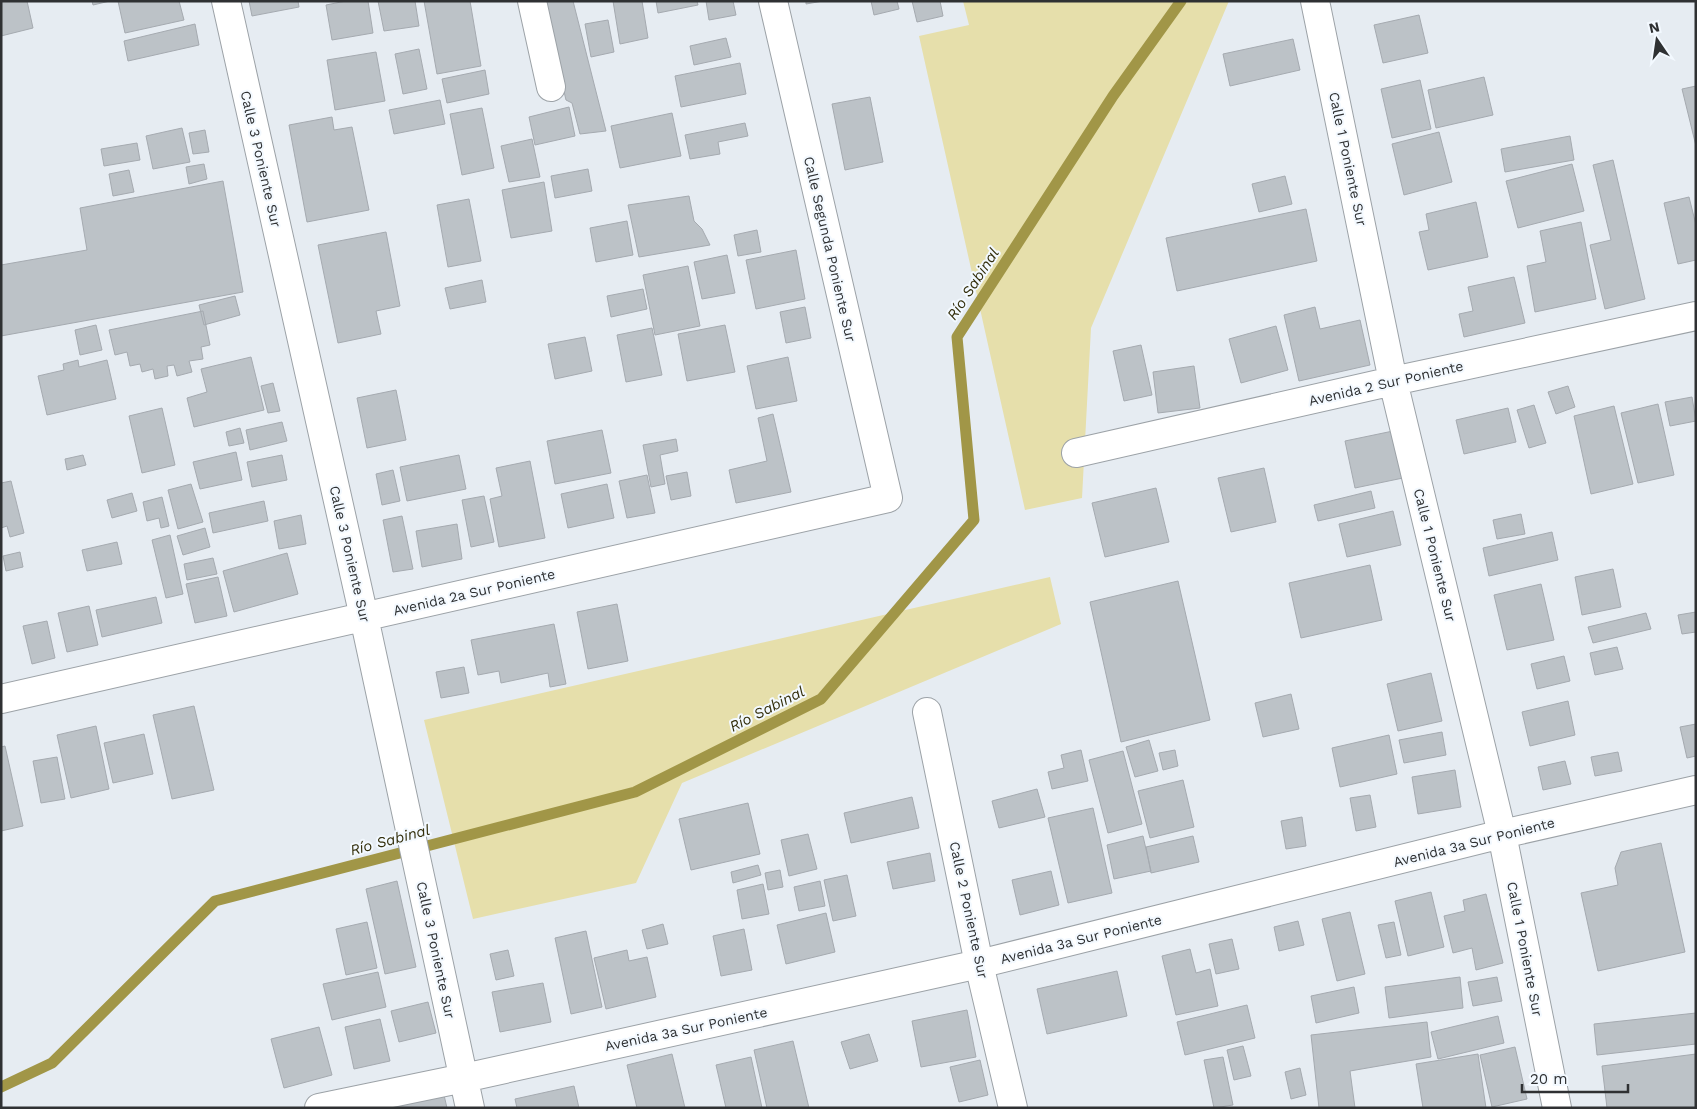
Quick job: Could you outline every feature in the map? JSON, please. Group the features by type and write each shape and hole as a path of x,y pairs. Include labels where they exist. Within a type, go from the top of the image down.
{"street":[{"name":"Calle 3 Poniente Sur","path":"226,1 364,617 470,1108"},
{"path":"532,1 551,87"},
{"name":"Calle Segunda Poniente Sur","path":"773,1 888,498"},
{"name":"Calle 1 Poniente Sur","path":"1315,1 1393,381 1502,834 1557,1108"},
{"name":"Avenida 2 Sur Poniente","path":"1076,454 1393,381 1696,316"},
{"name":"Avenida 2a Sur Poniente","path":"1,699 888,498"},
{"name":"Calle 2 Poniente Sur","path":"927,712 979,964 1013,1108"},
{"name":"Avenida 3a Sur Poniente","path":"319,1108 464,1078 979,964 1502,834 1696,790"}],"shaded area":[{"path":"963,1 1229,1 1091,328 1082,498 1025,510 919,36 969,25"},
{"path":"1050,577 1061,624 682,783 636,883 473,919 424,720"}],"building":[{"path":"1,1 27,1 33,28 1,36"},
{"path":"92,1 110,1 93,5"},
{"path":"118,1 179,1 184,20 125,33"},
{"path":"249,1 298,1 299,7 252,16"},
{"path":"346,1 368,1 373,33 332,40 326,5"},
{"path":"378,1 415,1 419,26 384,31"},
{"path":"424,1 470,1 481,66 437,74"},
{"path":"543,1 573,1 606,131 580,134 572,103 566,100"},
{"path":"613,1 642,1 648,38 620,44"},
{"path":"656,1 697,1 698,5 658,13"},
{"path":"706,1 733,1 736,15 709,20"},
{"path":"806,1 823,1 806,4"},
{"path":"871,1 897,1 899,9 874,15"},
{"path":"912,1 940,1 943,16 917,22"},
{"path":"1419,15 1428,53 1383,63 1374,25"},
{"path":"608,20 614,52 591,57 585,24"},
{"path":"195,24 199,45 128,61 124,41"},
{"path":"726,38 731,57 694,65 690,46"},
{"path":"1293,39 1300,70 1230,86 1223,54"},
{"path":"419,49 427,89 403,94 395,54"},
{"path":"376,52 385,101 335,110 327,60"},
{"path":"740,63 746,94 681,107 675,76"},
{"path":"485,70 489,94 447,103 442,79"},
{"path":"1484,77 1493,115 1436,128 1428,90"},
{"path":"1420,80 1431,129 1392,138 1381,89"},
{"path":"1696,86 1696,146 1682,89"},
{"path":"870,97 883,162 845,170 832,104"},
{"path":"440,100 445,124 394,134 389,110"},
{"path":"569,107 575,136 535,145 529,117"},
{"path":"482,108 494,168 462,175 450,114"},
{"path":"672,113 681,156 620,168 611,126"},
{"path":"332,117 334,130 352,127 369,210 307,222 289,125"},
{"path":"745,123 748,136 718,142 720,154 690,159 685,135"},
{"path":"182,128 190,162 153,169 146,136"},
{"path":"205,130 209,152 193,154 189,133"},
{"path":"1439,132 1452,182 1404,195 1392,144"},
{"path":"1570,136 1574,160 1505,172 1501,149"},
{"path":"532,139 540,177 509,182 501,146"},
{"path":"137,143 140,160 104,166 101,149"},
{"path":"1613,160 1645,299 1605,309 1590,245 1611,240 1593,165"},
{"path":"204,164 207,179 189,184 186,167"},
{"path":"1572,164 1584,211 1518,228 1506,181"},
{"path":"588,169 592,191 555,198 551,176"},
{"path":"129,170 134,192 113,196 109,174"},
{"path":"1285,176 1292,204 1259,212 1252,184"},
{"path":"223,181 243,292 1,336 1,265 87,250 80,208"},
{"path":"544,182 552,231 511,238 502,190"},
{"path":"689,196 694,221 702,229 710,245 639,257 628,205"},
{"path":"1689,197 1696,225 1696,260 1678,264 1664,203"},
{"path":"469,199 481,261 448,267 437,205"},
{"path":"1476,202 1488,257 1428,270 1419,232 1429,230 1426,214"},
{"path":"1306,209 1317,261 1177,291 1166,238"},
{"path":"627,221 633,255 596,262 590,228"},
{"path":"1581,222 1596,299 1535,312 1527,266 1546,262 1540,231"},
{"path":"757,230 761,252 738,256 734,235"},
{"path":"386,232 400,306 376,311 381,334 338,343 318,245"},
{"path":"796,250 805,299 756,309 746,260"},
{"path":"727,255 735,293 702,299 694,262"},
{"path":"688,266 700,326 655,335 643,275"},
{"path":"1514,277 1525,323 1464,337 1459,314 1473,311 1468,287"},
{"path":"482,280 486,302 450,309 445,288"},
{"path":"643,289 647,309 611,317 607,296"},
{"path":"235,296 240,315 204,325 199,305"},
{"path":"805,307 811,338 786,343 780,312"},
{"path":"1315,307 1320,329 1360,320 1370,365 1299,381 1284,315"},
{"path":"203,311 210,345 201,347 203,359 189,361 192,372 177,376 174,365 167,366 168,376 155,379 153,369 142,372 140,364 130,366 127,352 115,355 109,330"},
{"path":"96,325 102,350 80,355 75,330"},
{"path":"725,325 735,372 687,381 678,334"},
{"path":"1276,326 1288,370 1241,383 1229,339"},
{"path":"652,328 662,375 626,382 617,335"},
{"path":"585,337 592,371 555,379 548,344"},
{"path":"1141,345 1152,395 1124,401 1113,351"},
{"path":"251,357 264,410 194,427 187,398 207,392 201,369"},
{"path":"788,357 797,401 756,409 747,366"},
{"path":"78,360 79,367 107,360 116,399 47,415 38,376 64,370 63,364"},
{"path":"1194,366 1200,408 1158,413 1153,372"},
{"path":"273,383 280,411 268,413 261,386"},
{"path":"1568,386 1575,407 1556,414 1548,392"},
{"path":"396,390 406,440 367,448 357,398"},
{"path":"1692,397 1696,421 1670,426 1665,402"},
{"path":"1658,404 1674,475 1638,483 1621,413"},
{"path":"1534,405 1546,443 1529,448 1517,410"},
{"path":"1614,406 1633,484 1591,494 1574,416"},
{"path":"162,408 175,465 142,473 129,416"},
{"path":"1508,408 1516,442 1464,454 1456,420"},
{"path":"773,414 791,492 736,503 729,470 767,461 758,418"},
{"path":"282,422 287,441 250,450 246,430"},
{"path":"240,428 244,443 229,446 226,432"},
{"path":"602,430 611,473 555,484 547,441"},
{"path":"1393,431 1403,478 1355,488 1345,441"},
{"path":"676,439 678,451 660,455 665,484 651,487 643,445"},
{"path":"236,452 242,480 200,489 193,462"},
{"path":"83,455 86,465 67,470 65,459"},
{"path":"282,455 287,480 252,487 247,462"},
{"path":"459,455 466,489 407,501 400,467"},
{"path":"530,461 545,538 499,547 490,499 502,496 496,468"},
{"path":"1264,468 1276,522 1231,532 1218,478"},
{"path":"393,470 400,501 382,505 376,474"},
{"path":"687,472 691,496 671,500 666,476"},
{"path":"647,475 655,513 627,518 619,481"},
{"path":"11,481 24,533 10,537 7,526 1,528 1,483"},
{"path":"191,484 203,522 178,529 168,490"},
{"path":"607,484 614,518 568,528 561,494"},
{"path":"1156,488 1169,542 1105,557 1092,503"},
{"path":"1371,491 1375,508 1318,521 1314,505"},
{"path":"132,493 137,511 112,518 107,500"},
{"path":"484,496 494,542 471,547 462,500"},
{"path":"162,497 169,526 161,528 159,518 147,521 143,502"},
{"path":"264,501 268,521 213,533 209,513"},
{"path":"1393,511 1401,545 1347,557 1339,524"},
{"path":"1521,514 1525,534 1497,539 1493,520"},
{"path":"301,515 306,544 279,549 274,521"},
{"path":"402,516 413,569 393,572 383,520"},
{"path":"457,524 462,559 422,567 416,531"},
{"path":"205,528 210,547 183,555 177,536"},
{"path":"1552,532 1558,560 1489,576 1483,548"},
{"path":"170,535 183,594 166,598 152,540"},
{"path":"117,542 122,564 87,571 82,550"},
{"path":"20,552 23,567 6,571 3,556"},
{"path":"287,553 298,594 234,612 223,571"},
{"path":"213,558 217,574 187,580 184,564"},
{"path":"1370,565 1382,620 1301,638 1289,583"},
{"path":"1613,569 1621,607 1582,615 1575,577"},
{"path":"218,577 227,616 195,623 186,584"},
{"path":"1178,581 1210,720 1121,742 1090,602"},
{"path":"1541,584 1554,640 1507,650 1494,595"},
{"path":"156,597 162,623 102,637 96,610"},
{"path":"617,604 628,661 588,669 577,612"},
{"path":"89,606 98,645 67,652 58,613"},
{"path":"1696,612 1696,632 1682,634 1678,615"},
{"path":"1646,613 1651,629 1593,643 1588,627"},
{"path":"47,621 55,658 32,664 23,626"},
{"path":"554,624 566,684 550,687 548,673 501,683 499,671 478,675 471,640"},
{"path":"1617,647 1623,669 1595,675 1590,653"},
{"path":"1564,656 1570,681 1537,689 1531,664"},
{"path":"464,667 469,693 441,698 436,672"},
{"path":"1431,673 1442,721 1398,731 1387,684"},
{"path":"1291,694 1299,729 1263,737 1255,703"},
{"path":"1568,701 1575,735 1530,746 1522,712"},
{"path":"194,706 214,790 172,799 153,715"},
{"path":"1696,724 1696,756 1687,758 1680,727"},
{"path":"96,726 109,789 71,798 57,735"},
{"path":"1442,732 1446,755 1404,763 1399,740"},
{"path":"144,734 153,774 113,783 104,743"},
{"path":"1389,735 1397,774 1340,787 1332,748"},
{"path":"1149,740 1158,771 1135,777 1126,747"},
{"path":"5,746 23,826 1,831 1,747"},
{"path":"1081,750 1088,781 1052,789 1048,772 1064,768 1061,755"},
{"path":"1175,750 1178,766 1163,770 1159,753"},
{"path":"1123,751 1142,824 1108,833 1089,760"},
{"path":"1618,752 1622,771 1595,776 1591,757"},
{"path":"57,757 65,799 41,803 33,761"},
{"path":"1565,761 1571,784 1543,790 1538,767"},
{"path":"1455,770 1461,807 1418,814 1412,777"},
{"path":"1183,780 1194,827 1150,838 1138,791"},
{"path":"1037,789 1045,817 999,828 992,801"},
{"path":"1370,795 1376,827 1356,831 1350,798"},
{"path":"912,797 919,828 851,843 844,813"},
{"path":"748,803 760,854 691,870 679,819"},
{"path":"1093,808 1112,893 1068,903 1048,818"},
{"path":"1302,817 1306,846 1286,849 1281,821"},
{"path":"808,834 817,869 789,876 781,840"},
{"path":"1143,836 1151,871 1114,879 1107,845"},
{"path":"1193,836 1199,862 1151,873 1146,847"},
{"path":"1661,843 1685,952 1598,971 1581,893 1618,885 1615,868 1621,852"},
{"path":"930,853 935,881 893,889 887,862"},
{"path":"758,865 761,875 733,883 731,872"},
{"path":"780,870 783,887 768,890 765,873"},
{"path":"1051,871 1059,905 1020,915 1012,880"},
{"path":"847,875 856,916 833,921 824,880"},
{"path":"397,881 416,967 385,974 366,889"},
{"path":"820,881 825,906 799,911 794,887"},
{"path":"763,884 769,914 742,919 737,890"},
{"path":"1431,892 1444,947 1408,956 1395,901"},
{"path":"1486,894 1503,963 1476,970 1472,948 1453,953 1444,916 1465,911 1463,900"},
{"path":"1350,912 1365,974 1337,981 1322,919"},
{"path":"826,913 835,952 786,964 777,925"},
{"path":"1298,921 1304,945 1279,951 1274,927"},
{"path":"367,922 377,968 346,975 336,929"},
{"path":"1394,922 1401,955 1386,958 1378,925"},
{"path":"663,924 668,944 647,949 642,930"},
{"path":"744,929 752,970 721,976 713,936"},
{"path":"586,931 602,1007 571,1014 555,938"},
{"path":"1232,939 1239,969 1216,974 1209,944"},
{"path":"1190,949 1196,973 1210,969 1218,1006 1176,1015 1162,956"},
{"path":"508,950 514,976 496,980 490,954"},
{"path":"627,950 629,961 647,957 656,997 606,1009 594,958"},
{"path":"1117,971 1127,1016 1047,1034 1037,989"},
{"path":"378,972 386,1007 332,1020 323,984"},
{"path":"1460,977 1463,1008 1389,1018 1385,987"},
{"path":"1497,977 1502,1001 1473,1006 1468,982"},
{"path":"543,983 551,1022 500,1032 492,992"},
{"path":"1354,987 1359,1013 1316,1023 1311,996"},
{"path":"428,1002 436,1033 399,1042 391,1011"},
{"path":"1247,1005 1255,1038 1185,1055 1177,1022"},
{"path":"967,1010 976,1057 921,1067 912,1021"},
{"path":"1696,1013 1696,1044 1597,1055 1594,1024"},
{"path":"1498,1016 1504,1043 1438,1059 1431,1032"},
{"path":"380,1019 390,1061 354,1069 345,1027"},
{"path":"1427,1022 1431,1057 1350,1071 1355,1108 1319,1108 1311,1035"},
{"path":"319,1027 332,1075 284,1088 271,1039"},
{"path":"869,1034 878,1061 850,1069 841,1042"},
{"path":"793,1041 809,1108 767,1108 754,1050"},
{"path":"1243,1046 1251,1076 1234,1080 1227,1050"},
{"path":"1515,1047 1527,1099 1492,1107 1480,1055"},
{"path":"672,1054 685,1108 637,1108 627,1065"},
{"path":"1478,1054 1486,1108 1423,1108 1416,1064"},
{"path":"1696,1054 1696,1108 1607,1108 1602,1066"},
{"path":"751,1057 762,1108 726,1108 716,1065"},
{"path":"1223,1057 1233,1105 1214,1108 1204,1060"},
{"path":"980,1060 988,1095 959,1102 950,1067"},
{"path":"1300,1068 1306,1095 1291,1099 1285,1072"},
{"path":"574,1086 579,1108 517,1108 515,1099"},
{"path":"444,1095 447,1108 394,1108 394,1106"}],"waterway":[{"name":"Río Sabinal","path":"1,1087 52,1063 215,901 635,792 821,699 974,520 957,337 1113,96 1181,1"}]}
